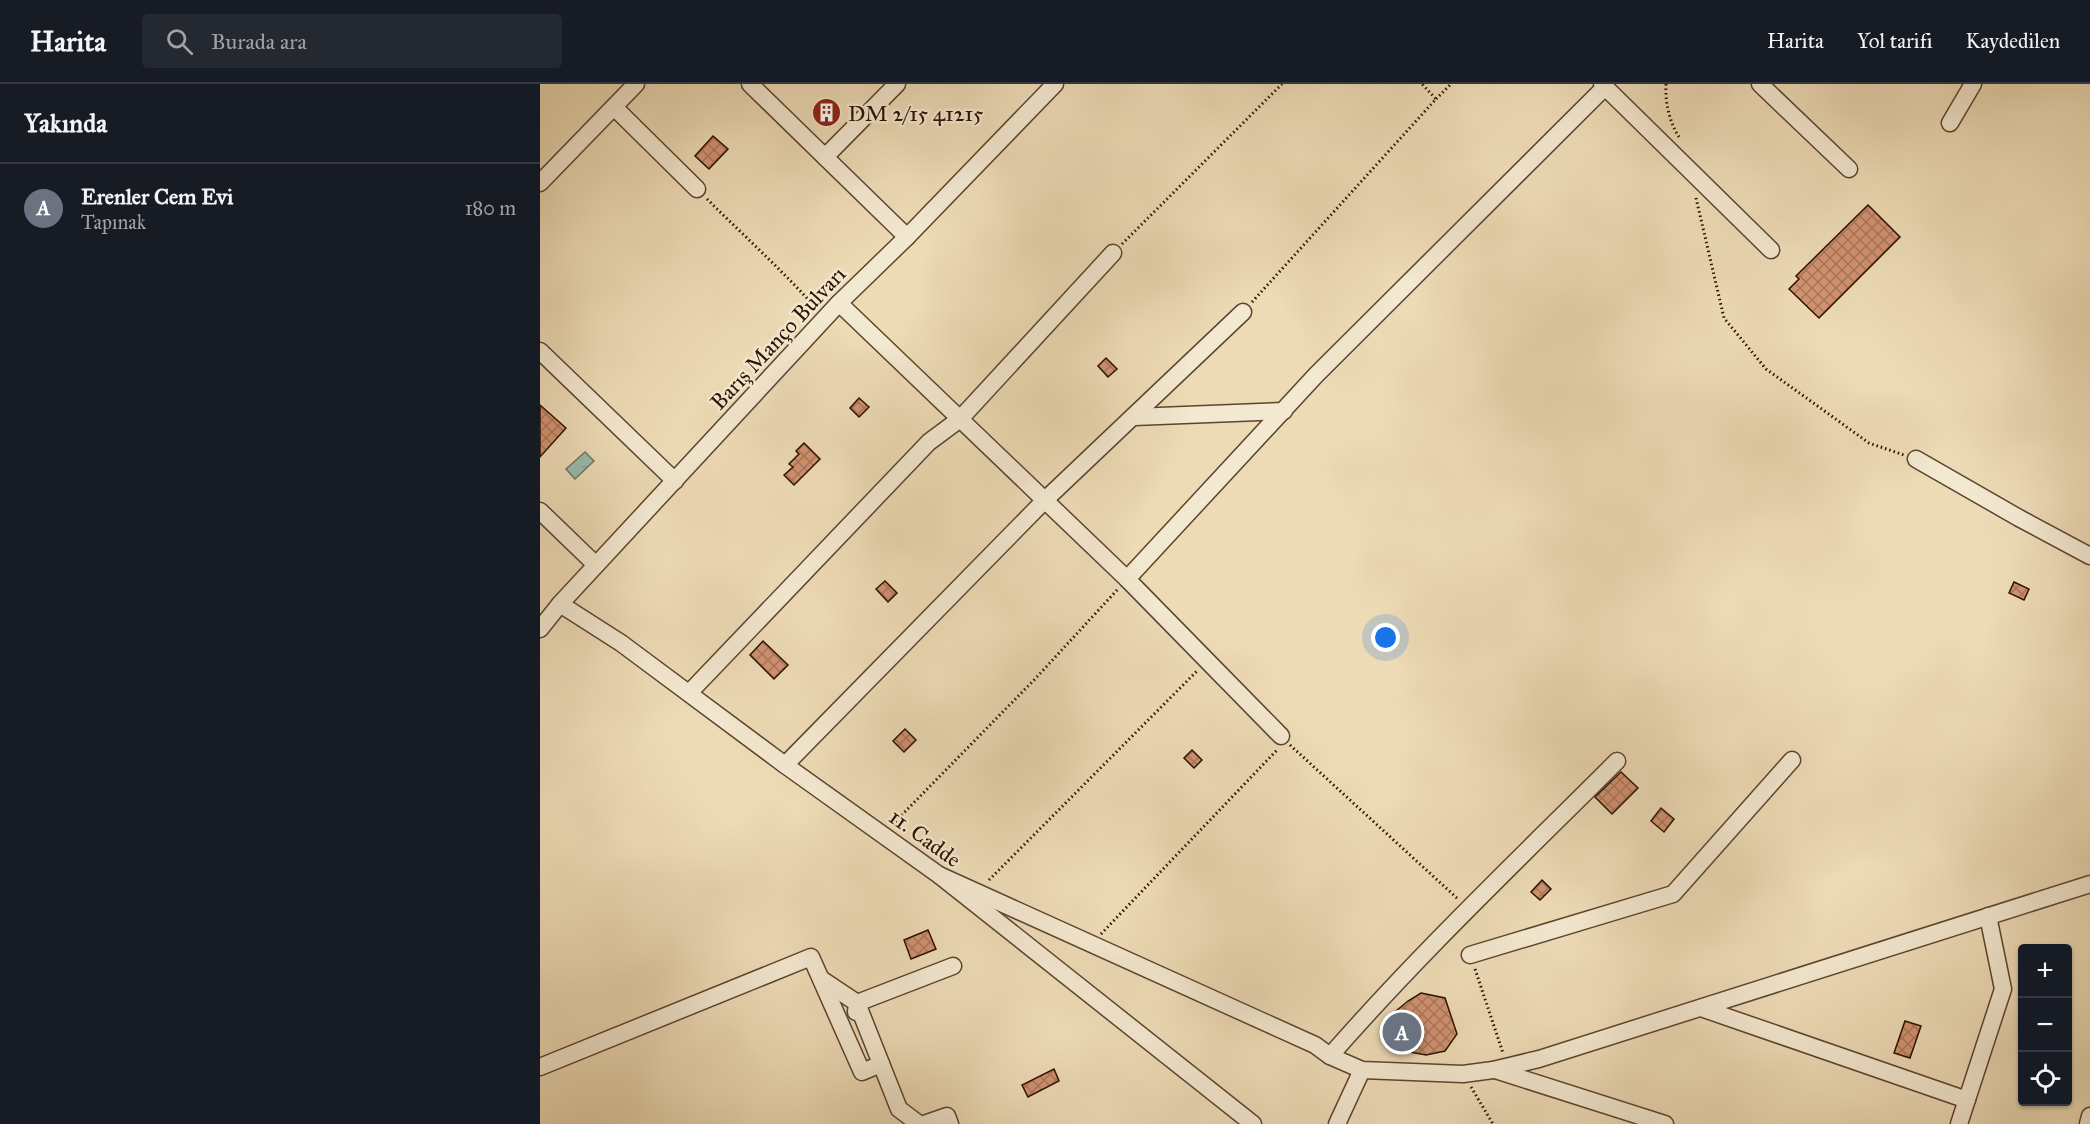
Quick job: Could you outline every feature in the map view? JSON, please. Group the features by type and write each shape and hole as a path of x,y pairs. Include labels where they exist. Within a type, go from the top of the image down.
{"street":[{"path":"540,183 636,84"},
{"path":"750,84 908,237"},
{"path":"825,157 897,84"},
{"name":"Barış Manço Bulvarı","path":"540,629 560,604 826,320 839,303 908,237 1054,84"},
{"path":"1760,84 1849,169"},
{"path":"1950,123 1973,84"},
{"path":"1127,579 1316,375 1603,86 1772,250"},
{"path":"614,107 697,189"},
{"path":"689,693 929,442 960,419 1113,253"},
{"path":"839,303 1127,579 1283,738"},
{"path":"785,765 1045,500 1243,312"},
{"path":"540,351 675,481"},
{"path":"1134,417 1284,411"},
{"path":"1916,459 2090,556"},
{"path":"540,511 596,565"},
{"name":"11. Cadde","path":"560,604 621,643 785,765 939,875 1253,1124"},
{"path":"1470,956 1673,894 1792,760"},
{"path":"1330,1056 1370,1010 1468,908 1617,761"},
{"path":"939,875 1315,1045 1330,1056 1362,1070 1463,1074 1539,1059 2090,884"},
{"path":"1959,1124 2003,989 1989,916"},
{"path":"540,1067 811,957 862,1072 881,1064"},
{"path":"857,1003 952,966"},
{"path":"821,979 857,1003 899,1109 919,1124"},
{"path":"852,1049 857,1003"},
{"path":"1701,1008 1967,1100"},
{"path":"1501,1068 1665,1124"},
{"path":"1337,1124 1362,1070"},
{"path":"924,1124 947,1116 950,1124"},
{"path":"2088,1124 2090,1116"}],"path":[{"path":"1113,253 1282,84"},
{"path":"1422,84 1436,99"},
{"path":"1243,312 1451,84"},
{"path":"1666,84 1666,97 1672,126 1684,146"},
{"path":"1695,175 1693,185 1724,318 1766,369 1869,443 1916,459"},
{"path":"697,189 788,278 826,320"},
{"path":"883,835 1035,679 1127,579"},
{"path":"977,892 1207,660"},
{"path":"1091,944 1283,738 1468,908"},
{"path":"1470,956 1501,1068"},
{"path":"1463,1074 1493,1124"}],"water":[{"path":"585,452 594,461 575,479 566,469"}],"building":[{"path":"713,136 728,149 709,169 695,156"},
{"path":"1868,205 1900,237 1819,318 1789,289 1799,279 1796,276"},
{"path":"1106,358 1117,369 1108,377 1098,366"},
{"path":"859,398 869,407 859,417 850,408"},
{"path":"540,405 566,428 540,457"},
{"path":"804,443 820,459 794,485 784,475 793,467 789,464 799,454 796,451"},
{"path":"885,581 897,593 888,602 876,589"},
{"path":"2014,582 2029,589 2024,600 2009,593"},
{"path":"763,641 788,665 774,679 750,655"},
{"path":"905,729 916,740 904,752 893,741"},
{"path":"1192,750 1202,760 1194,768 1184,758"},
{"path":"1621,772 1638,788 1612,814 1595,797"},
{"path":"1661,808 1674,819 1664,832 1651,821"},
{"path":"1542,880 1551,889 1540,900 1531,892"},
{"path":"928,930 936,949 911,959 904,940"},
{"path":"1421,993 1445,998 1457,1034 1445,1051 1426,1055 1394,1049 1384,1021"},
{"path":"1905,1021 1921,1026 1910,1058 1894,1053"},
{"path":"1054,1069 1059,1081 1028,1097 1022,1085"}],"place":[{"name":"DM 2/15 41215","path":"827,113"},
{"name":"Erenler Cem Evi","path":"1402,1032"}]}
